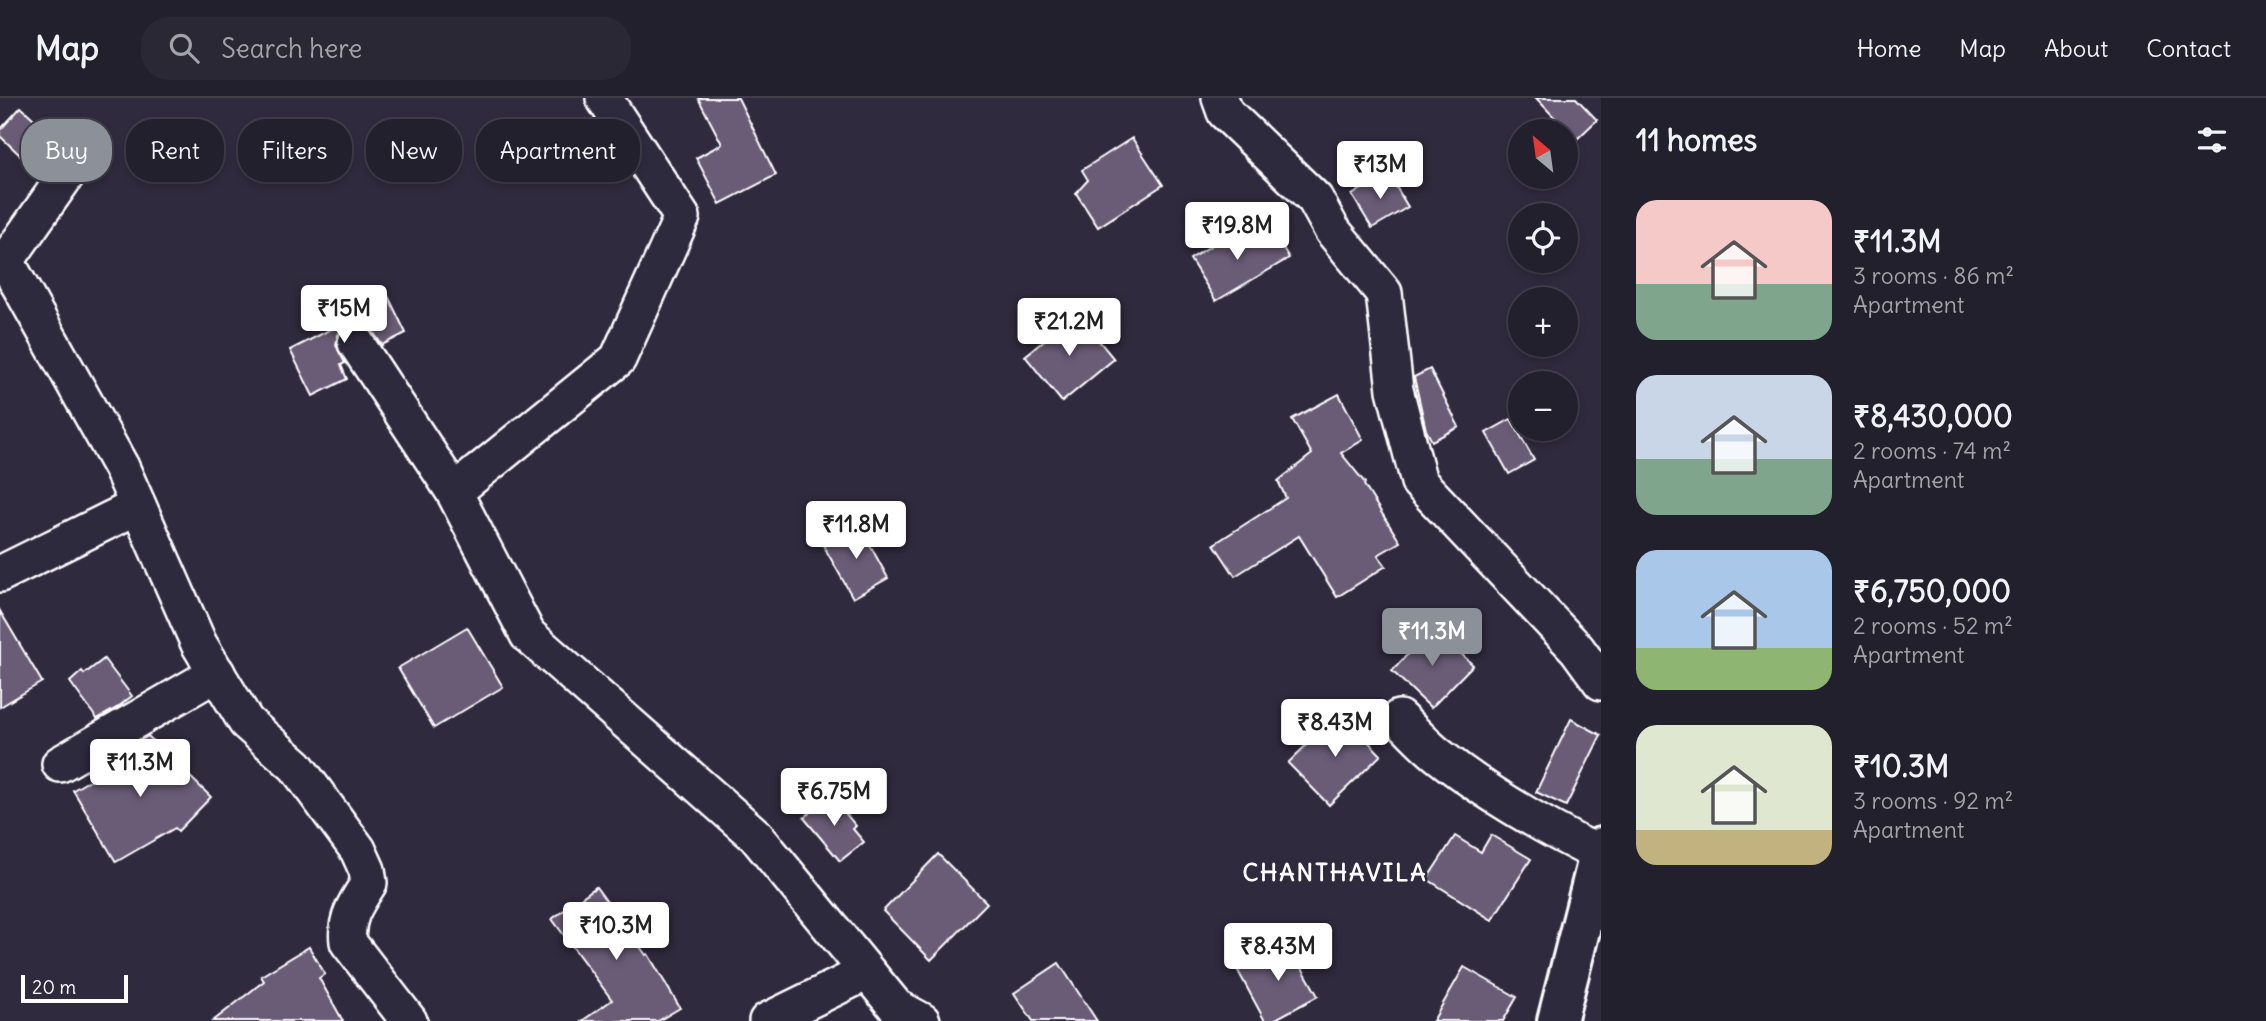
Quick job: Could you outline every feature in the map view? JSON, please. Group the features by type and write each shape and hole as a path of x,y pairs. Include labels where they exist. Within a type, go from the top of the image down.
{"main road":[{"path":"1557,1021 1600,851"}],"street":[{"path":"454,492 618,359 682,217 604,98"},
{"path":"1220,98 1225,112 1315,199 1332,230 1384,293 1395,390 1419,482 1577,649 1601,682"},
{"path":"61,182 6,261 121,467 199,644 246,722 296,766 358,850 367,870 369,883 346,926 348,942 410,1021"},
{"path":"356,343 454,492 528,635 756,836 896,1007 922,1021"},
{"path":"0,575 138,506"},
{"path":"60,764 217,673"},
{"path":"1399,718 1436,753 1471,779 1560,834 1600,851"},
{"path":"767,1021 867,972"}],"building":[{"path":"698,98 738,98 776,175 720,204 696,158 722,144"},
{"path":"1536,98 1576,98 1597,120 1578,138 1578,119 1556,119"},
{"path":"21,107 34,119 21,119 21,156 0,136 0,130"},
{"path":"1132,138 1163,185 1098,227 1076,193 1088,180 1082,170"},
{"path":"1388,173 1408,207 1372,228 1352,195"},
{"path":"1246,230 1255,243 1273,232 1289,258 1216,301 1190,259 1225,237 1228,242"},
{"path":"387,294 406,333 382,345 364,325 354,323 344,327 338,335 336,345 345,363 341,365 347,379 313,396 290,350 359,315 356,309"},
{"path":"1077,314 1114,359 1062,402 1025,356"},
{"path":"1430,369 1459,427 1432,441 1426,430 1414,377"},
{"path":"1339,394 1363,440 1341,453 1365,483 1400,542 1378,555 1386,566 1337,597 1299,536 1235,576 1214,544 1286,498 1278,481 1312,454 1292,419"},
{"path":"1508,421 1508,441 1523,441 1534,460 1509,474 1486,433"},
{"path":"859,525 888,578 853,598 823,545"},
{"path":"0,611 42,682 0,707"},
{"path":"467,627 503,687 434,728 398,668"},
{"path":"1433,627 1473,665 1431,708 1392,671"},
{"path":"104,659 132,696 97,719 70,682 82,671 84,674"},
{"path":"1340,712 1381,755 1329,805 1288,763"},
{"path":"1571,719 1601,735 1566,806 1536,792"},
{"path":"148,736 211,797 178,831 175,828 116,862 73,790 127,759 122,751"},
{"path":"830,795 856,826 853,829 864,842 840,861 804,818"},
{"path":"1491,835 1531,859 1492,920 1427,879 1455,836 1481,852"},
{"path":"938,854 987,903 931,960 883,911"},
{"path":"596,887 646,955 648,954 680,1008 658,1021 582,1021 612,1000 552,919"},
{"path":"1288,943 1318,996 1272,1021 1265,1021 1238,971"},
{"path":"309,947 325,974 319,978 343,1021 213,1021 264,981 261,976"},
{"path":"1059,963 1097,1021 1033,1021 1014,993"},
{"path":"1464,967 1517,997 1503,1021 1433,1021"}],"district":[{"name":"CHANTHAVILA","path":"1335,872"}]}
